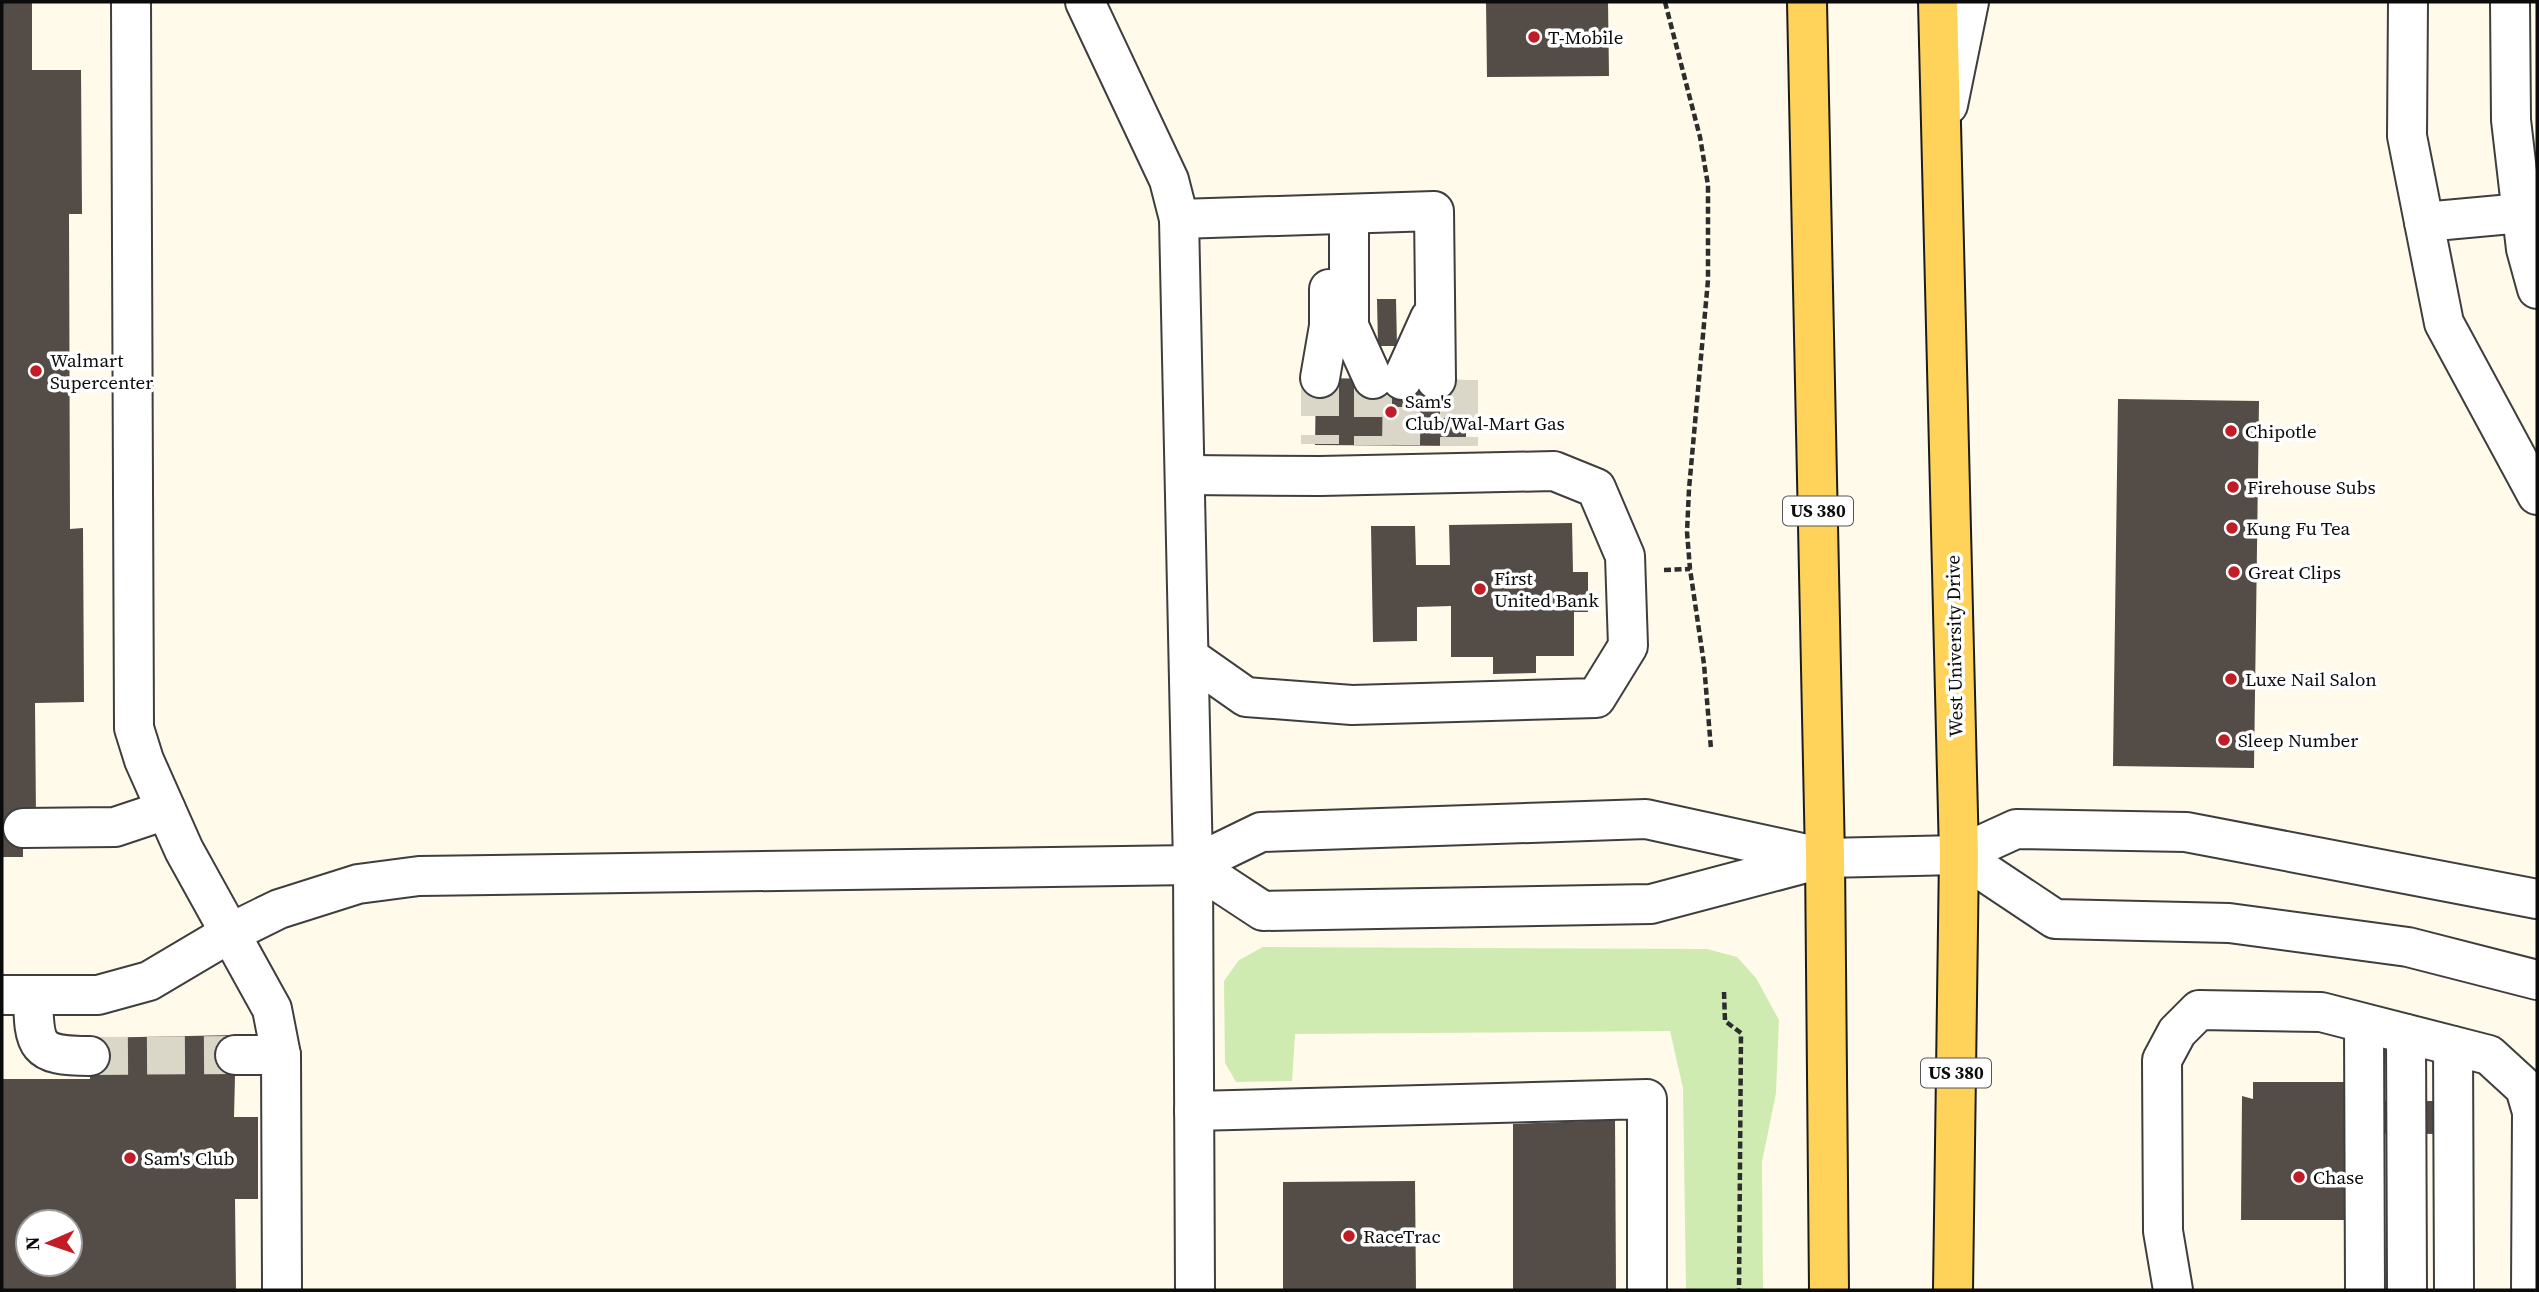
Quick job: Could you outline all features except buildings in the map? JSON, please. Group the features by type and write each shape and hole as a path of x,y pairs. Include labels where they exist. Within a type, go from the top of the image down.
{"main road":[{"name":"US 380","path":"1807,2 1825,858 1829,1290"},
{"name":"West University Drive","path":"1938,2 1959,855 1953,1290"}],"street":[{"path":"131,2 134,728 144,760 184,850 272,1009 281,1055 282,1290"},
{"path":"1085,2 1169,180 1179,219 1193,865 1195,1290"},
{"path":"1941,134 1969,2"},
{"path":"2408,2 2407,136 2444,323 2537,495"},
{"path":"2510,2 2511,120 2525,249 2537,289"},
{"path":"1179,219 1434,211 1435,308 1389,379"},
{"path":"2424,222 2522,213"},
{"path":"1338,214 1339,326 1389,379"},
{"path":"1339,326 1389,379"},
{"path":"1185,475 1389,460 1555,471 1596,488 1625,556 1628,646 1596,698 1352,705 1246,697 1189,657"},
{"path":"23,828 115,827 166,810"},
{"path":"90,1056 61,1056 48,1052 36,1038 34,1026 18,995 99,995 149,981 230,933 299,901 358,884 419,876 1193,865 1261,831 1646,819 1825,858"},
{"path":"1193,865 1263,911 1651,904 1825,858 1959,855 2016,829 2186,832 2537,899"},
{"path":"1959,855 2055,919 2229,923 2408,947 2537,980"},
{"path":"2173,1290 2163,1231 2162,1060 2177,1032 2199,1010 2320,1013 2489,1055 2525,1088 2532,1112 2531,1290"},
{"path":"2365,1290 2406,1034"},
{"path":"2384,1290 2406,1034"},
{"path":"2406,1034 2407,1290"},
{"path":"2406,1034 2428,1290"},
{"path":"2406,1034 2454,1290"},
{"path":"235,1055 281,1055"},
{"path":"1194,1111 1647,1099 1647,1290"}],"path":[{"path":"1664,2 1700,137 1708,185 1709,280 1687,532 1689,569 1704,664 1711,749"},
{"path":"1724,992 1725,1021 1741,1033 1739,1290"}],"green space":[{"path":"1263,947 1707,949 1737,957 1756,978 1779,1020 1776,1093 1762,1162 1763,1290 1686,1290 1683,1088 1670,1031 1295,1034 1292,1081 1236,1082 1225,1063 1224,981 1239,960"}],"tunnel":[{"path":"1320,378 1320,444"},
{"path":"1373,379 1373,445"},
{"path":"1401,445 1402,380"},
{"path":"1459,380 1459,446"},
{"path":"90,1056 235,1055"}],"place":[{"name":"T-Mobile","path":"1534,37"},
{"name":"Walmart Supercenter","path":"36,371"},
{"name":"Sam's Club/Wal-Mart Gas","path":"1391,412"},
{"name":"Chipotle","path":"2231,431"},
{"name":"Firehouse Subs","path":"2233,487"},
{"name":"Kung Fu Tea","path":"2232,528"},
{"name":"Great Clips","path":"2234,572"},
{"name":"First United Bank","path":"1480,589"},
{"name":"Luxe Nail Salon","path":"2231,679"},
{"name":"Sleep Number","path":"2224,740"},
{"name":"Sam's Club","path":"130,1158"},
{"name":"Chase","path":"2299,1177"},
{"name":"RaceTrac","path":"1349,1236"}]}
